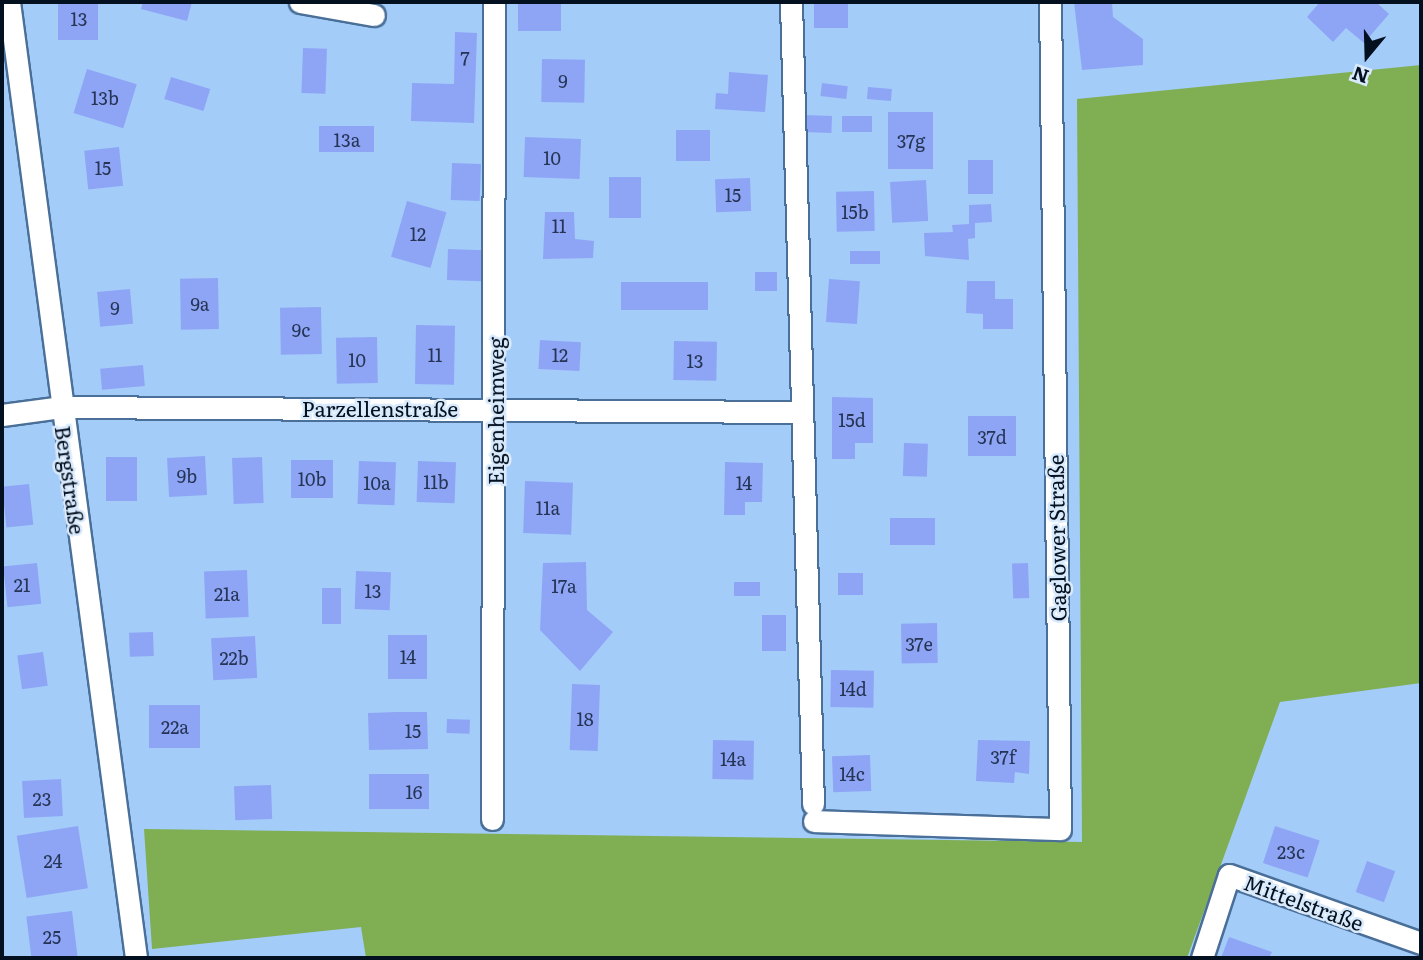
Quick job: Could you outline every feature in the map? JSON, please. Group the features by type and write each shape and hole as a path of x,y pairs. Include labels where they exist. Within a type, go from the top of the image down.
{"street":[{"name":"Bergstraße","path":"9,2 136,958"},
{"path":"300,2 374,15"},
{"name":"Eigenheimweg","path":"492,819 496,409 494,2"},
{"path":"791,2 801,412"},
{"name":"Gaglower Straße","path":"801,412 814,813 1059,829 1049,2"},
{"name":"Parzellenstraße","path":"2,415 62,407 801,412"},
{"name":"Mittelstraße","path":"1202,958 1229,875 1421,943"}],"green space":[{"path":"1421,65 1421,683 1280,702 1187,958 366,958 361,927 152,949 144,829 1082,842 1077,99"}],"building":[{"path":"58,2 98,2 98,40 58,40"},
{"path":"143,2 192,2 187,21 141,9"},
{"path":"518,2 561,2 561,31 518,31"},
{"path":"814,2 848,2 848,28 814,28"},
{"path":"1074,2 1112,2 1113,17 1143,39 1143,65 1082,70"},
{"path":"1320,2 1376,2 1389,14 1364,43 1346,28 1333,42 1307,17"},
{"path":"455,32 477,33 474,123 411,121 412,83 454,84"},
{"path":"303,48 327,49 325,94 301,93"},
{"path":"542,59 585,60 584,103 541,102"},
{"path":"87,69 137,84 123,128 74,113"},
{"path":"729,72 768,75 765,112 715,109 716,93 728,94"},
{"path":"171,77 210,89 203,111 164,99"},
{"path":"822,83 848,86 846,99 820,96"},
{"path":"868,87 892,89 891,101 867,99"},
{"path":"888,112 933,112 933,169 888,169"},
{"path":"804,115 832,116 831,133 803,132"},
{"path":"842,116 872,116 872,132 842,132"},
{"path":"319,126 374,126 374,152 319,152"},
{"path":"676,130 710,130 710,161 676,161"},
{"path":"525,137 581,139 580,179 524,177"},
{"path":"119,147 123,186 88,189 84,151"},
{"path":"968,160 993,160 993,194 968,194"},
{"path":"452,163 481,164 480,201 451,200"},
{"path":"609,177 641,177 641,218 609,218"},
{"path":"750,178 751,211 716,212 715,179"},
{"path":"926,180 928,221 892,223 890,182"},
{"path":"874,191 875,231 837,232 836,192"},
{"path":"407,201 446,212 430,268 391,257"},
{"path":"991,204 992,222 975,223 975,238 968,239 969,260 925,256 924,233 953,232 952,225 969,224 969,205"},
{"path":"545,212 574,212 575,239 594,241 593,258 543,259"},
{"path":"448,249 483,250 482,281 447,280"},
{"path":"850,251 880,251 880,264 850,264"},
{"path":"755,272 777,272 777,291 755,291"},
{"path":"218,278 219,329 181,330 180,279"},
{"path":"829,279 860,281 857,324 826,322"},
{"path":"967,281 995,281 995,299 1013,299 1013,329 983,329 983,314 966,313"},
{"path":"621,282 708,282 708,310 621,310"},
{"path":"130,289 133,324 100,327 97,292"},
{"path":"321,307 322,354 281,355 280,308"},
{"path":"416,325 455,326 454,385 415,384"},
{"path":"377,337 378,383 337,384 336,338"},
{"path":"540,340 581,342 579,371 538,369"},
{"path":"674,341 717,342 716,381 673,380"},
{"path":"143,365 145,386 102,390 100,369"},
{"path":"832,397 873,398 873,443 855,443 855,459 832,459"},
{"path":"968,416 1016,416 1016,456 968,456"},
{"path":"904,443 928,444 927,477 903,476"},
{"path":"205,456 207,495 169,497 167,458"},
{"path":"106,457 137,457 137,501 106,501"},
{"path":"262,457 264,503 234,504 232,458"},
{"path":"291,460 333,460 333,498 291,498"},
{"path":"359,461 396,462 394,505 357,504"},
{"path":"418,461 456,462 455,503 417,502"},
{"path":"725,462 763,463 762,502 745,502 745,515 724,515"},
{"path":"525,481 573,483 571,535 523,533"},
{"path":"29,484 33,525 6,528 2,487"},
{"path":"890,518 935,518 935,545 890,545"},
{"path":"586,562 587,610 613,632 580,671 540,630 543,563"},
{"path":"37,563 41,604 7,607 3,567"},
{"path":"1028,563 1029,598 1013,599 1012,564"},
{"path":"247,570 249,617 206,618 204,572"},
{"path":"356,571 391,572 390,610 355,609"},
{"path":"838,573 863,573 863,595 838,595"},
{"path":"734,582 760,582 760,596 734,596"},
{"path":"322,588 341,588 341,624 322,624"},
{"path":"762,615 786,615 786,651 762,651"},
{"path":"937,623 938,663 902,664 901,624"},
{"path":"153,632 154,656 130,657 129,633"},
{"path":"388,635 427,635 427,679 388,679"},
{"path":"255,636 257,678 213,680 211,638"},
{"path":"43,652 48,686 22,689 17,656"},
{"path":"831,670 874,671 873,708 830,707"},
{"path":"572,684 600,685 598,751 570,750"},
{"path":"149,705 200,705 200,748 149,748"},
{"path":"427,712 428,749 369,750 368,713"},
{"path":"447,719 470,720 469,734 447,733"},
{"path":"713,740 754,741 753,780 712,779"},
{"path":"978,740 1030,741 1029,774 1015,772 1014,783 976,781"},
{"path":"870,755 871,791 833,792 832,756"},
{"path":"369,774 429,774 429,809 369,809"},
{"path":"61,779 63,816 24,818 22,781"},
{"path":"271,785 272,819 235,820 234,786"},
{"path":"78,826 88,888 27,898 17,836"},
{"path":"1275,826 1320,841 1308,878 1263,863"},
{"path":"1367,861 1395,871 1384,902 1356,892"},
{"path":"72,911 78,958 31,958 26,917"},
{"path":"1229,937 1272,952 1269,958 1221,958"}]}
